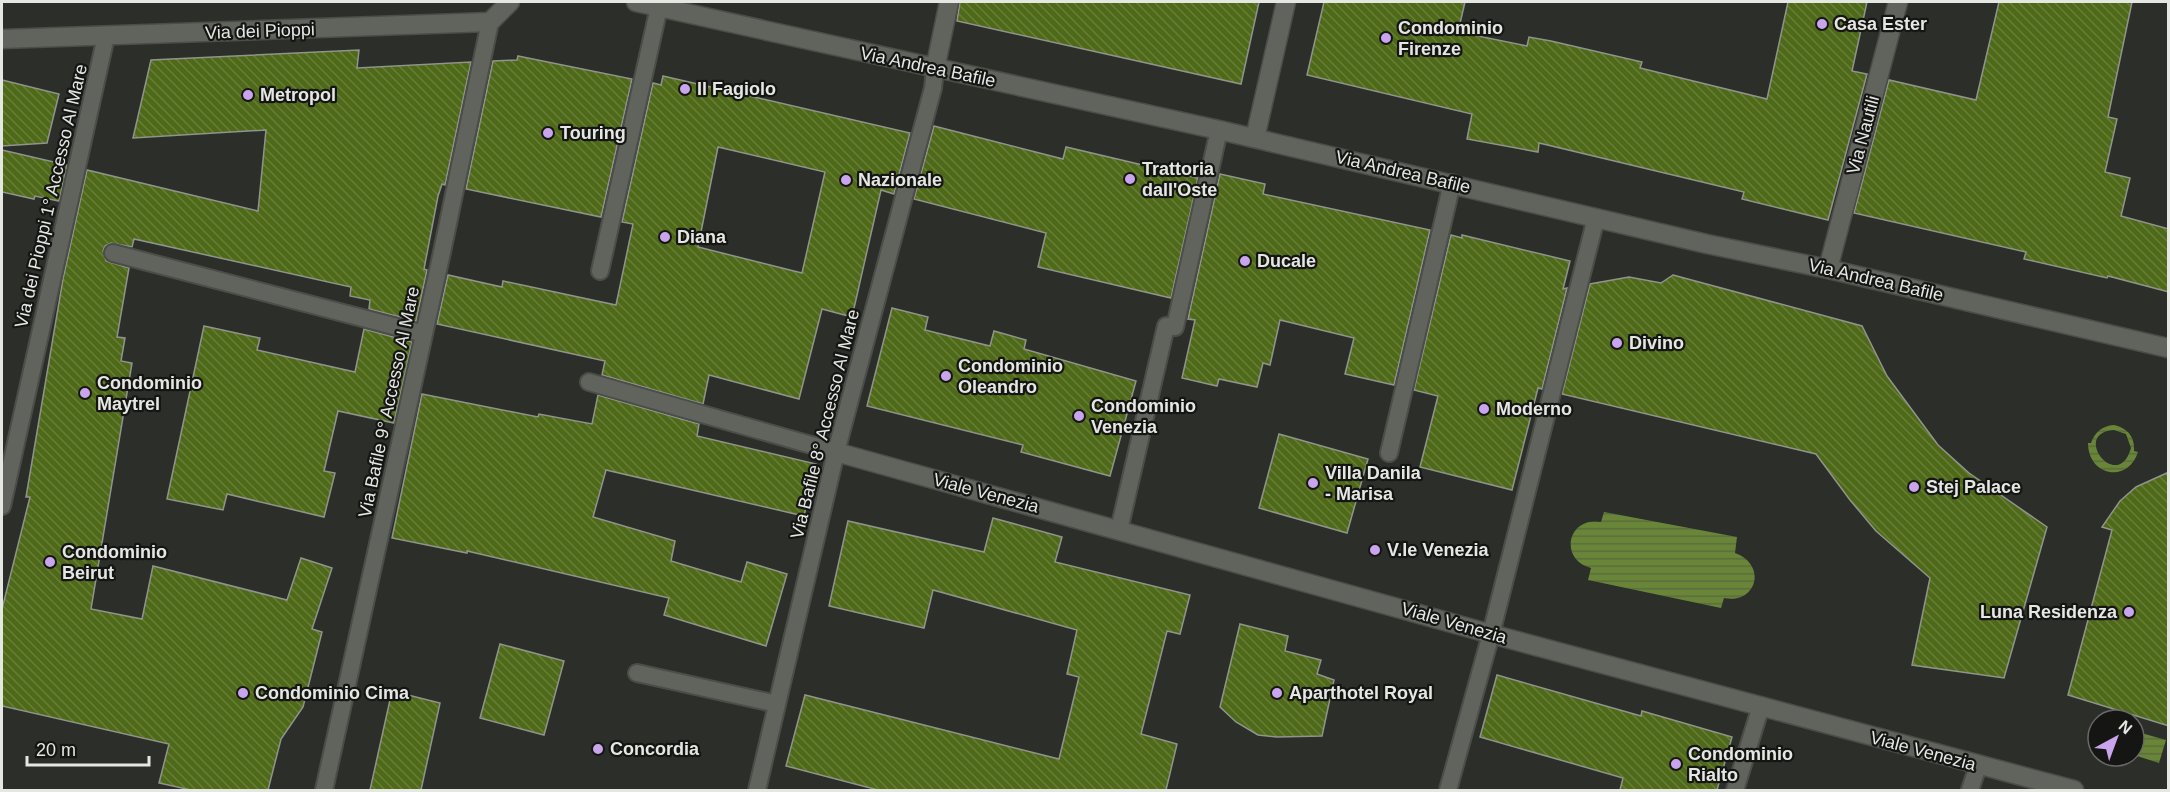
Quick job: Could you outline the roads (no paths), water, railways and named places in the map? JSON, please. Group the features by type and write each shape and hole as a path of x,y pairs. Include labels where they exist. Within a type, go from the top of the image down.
{"street":[{"path":"490,22 510,2"},
{"name":"Via Andrea Bafile","path":"636,2 1255,138 1707,244 1828,269 2169,348"},
{"path":"935,69 949,2"},
{"path":"1255,138 1286,2"},
{"name":"Via Nautili","path":"1828,269 1899,2"},
{"name":"Via dei Pioppi","path":"2,39 490,22"},
{"name":"Viale Venezia","path":"836,452 1491,634 2074,790"}],"lane":[{"path":"600,271 659,7"},
{"name":"Via Bafile 9° Accesso Al Mare","path":"324,790 490,22"},
{"name":"Via dei Pioppi 1° Accesso Al Mare","path":"2,506 106,36"},
{"name":"Via Bafile 8° Accesso Al Mare","path":"758,790 836,452 933,88 935,69"},
{"path":"1119,530 1166,326 1175,327 1219,130"},
{"path":"1389,453 1452,183"},
{"path":"1448,790 1491,634 1596,218"},
{"path":"113,253 424,334"},
{"path":"589,382 836,452"},
{"path":"637,673 777,704"},
{"path":"1735,790 1761,706"},
{"path":"1971,790 1978,766"}],"place":[{"name":"Casa Ester","path":"1822,24"},
{"name":"Condominio Firenze","path":"1386,38"},
{"name":"Il Fagiolo","path":"685,89"},
{"name":"Metropol","path":"248,95"},
{"name":"Touring","path":"548,133"},
{"name":"Trattoria dall'Oste","path":"1130,179"},
{"name":"Nazionale","path":"846,180"},
{"name":"Diana","path":"665,237"},
{"name":"Ducale","path":"1245,261"},
{"name":"Divino","path":"1617,343"},
{"name":"Condominio Oleandro","path":"946,376"},
{"name":"Condominio Maytrel","path":"85,393"},
{"name":"Moderno","path":"1484,409"},
{"name":"Condominio Venezia","path":"1079,416"},
{"name":"Villa Danila - Marisa","path":"1313,483"},
{"name":"Stej Palace","path":"1914,487"},
{"name":"V.le Venezia","path":"1375,550"},
{"name":"Condominio Beirut","path":"50,562"},
{"name":"Luna Residenza","path":"2129,612"},
{"name":"Condominio Cima","path":"243,693"},
{"name":"Aparthotel Royal","path":"1277,693"},
{"name":"Concordia","path":"598,749"},
{"name":"Condominio Rialto","path":"1676,764"}]}
